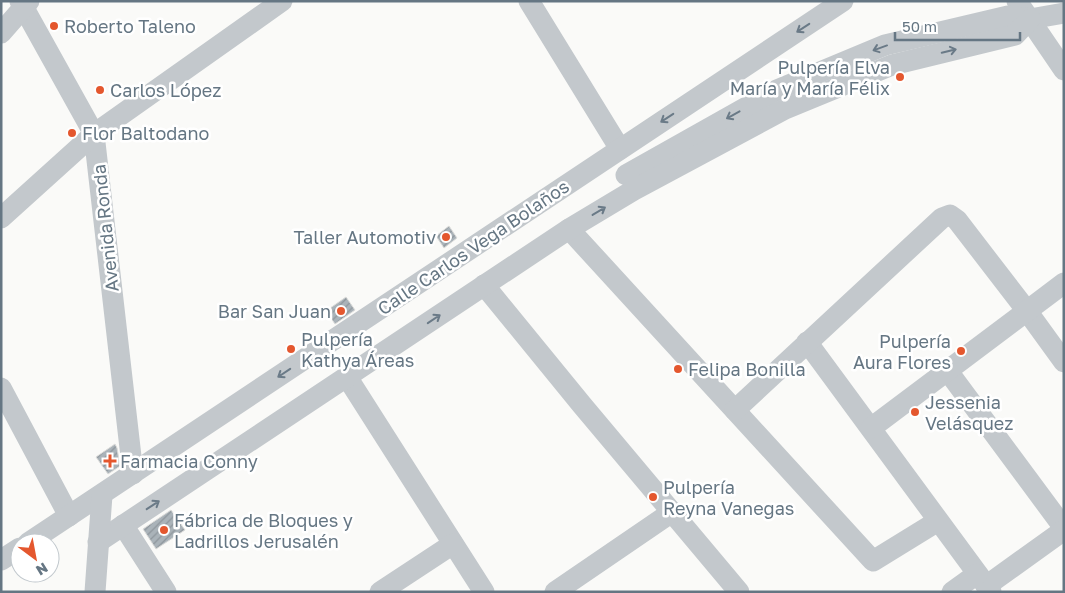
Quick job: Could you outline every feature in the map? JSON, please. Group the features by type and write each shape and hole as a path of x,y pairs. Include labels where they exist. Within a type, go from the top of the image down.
{"street":[{"path":"1,218 94,134 282,1"},
{"path":"528,1 616,152 630,183"},
{"name":"Calle Carlos Vega Bolaños","path":"43,533 843,1"},
{"path":"1017,1 1064,70"},
{"path":"1,33 24,3"},
{"name":"Avenida Ronda","path":"24,3 94,134 132,474"},
{"path":"98,542 569,229 630,183 777,90 885,45 1008,16 1030,19 1064,13"},
{"path":"735,410 942,218 950,215 957,220 1064,362"},
{"path":"569,229 873,561 938,521"},
{"path":"870,428 1064,283"},
{"path":"484,285 739,592"},
{"path":"807,342 985,584"},
{"path":"947,370 1064,529 985,584 952,592"},
{"path":"347,377 484,592"},
{"path":"1,388 69,516"},
{"path":"95,592 102,495"},
{"path":"556,592 672,512"},
{"path":"123,525 166,592"},
{"path":"380,592 452,544"}],"building":[{"name":"Taller Automotiv","path":"449,226 457,238 444,248 436,236"},
{"name":"Bar San Juan","path":"346,297 355,310 335,324 326,311"},
{"name":"Farmacia Conny","path":"115,444 120,466 108,474 96,457"},
{"name":"Fábrica de Bloques y Ladrillos Jerusalén","path":"171,510 185,530 156,549 143,529"}],"place":[{"name":"Roberto Taleno","path":"54,26"},
{"name":"Pulpería Elva María y María Félix","path":"900,77"},
{"name":"Carlos López","path":"100,90"},
{"name":"Flor Baltodano","path":"72,133"},
{"name":"Taller Automotiv","path":"446,237"},
{"name":"Bar San Juan","path":"341,311"},
{"name":"Pulpería Kathya Áreas","path":"291,349"},
{"name":"Pulpería Aura Flores","path":"961,351"},
{"name":"Felipa Bonilla","path":"678,369"},
{"name":"Jessenia Velásquez","path":"915,412"},
{"name":"Farmacia Conny","path":"110,461"},
{"name":"Pulpería Reyna Vanegas","path":"653,497"},
{"name":"Fábrica de Bloques y Ladrillos Jerusalén","path":"164,530"}]}
